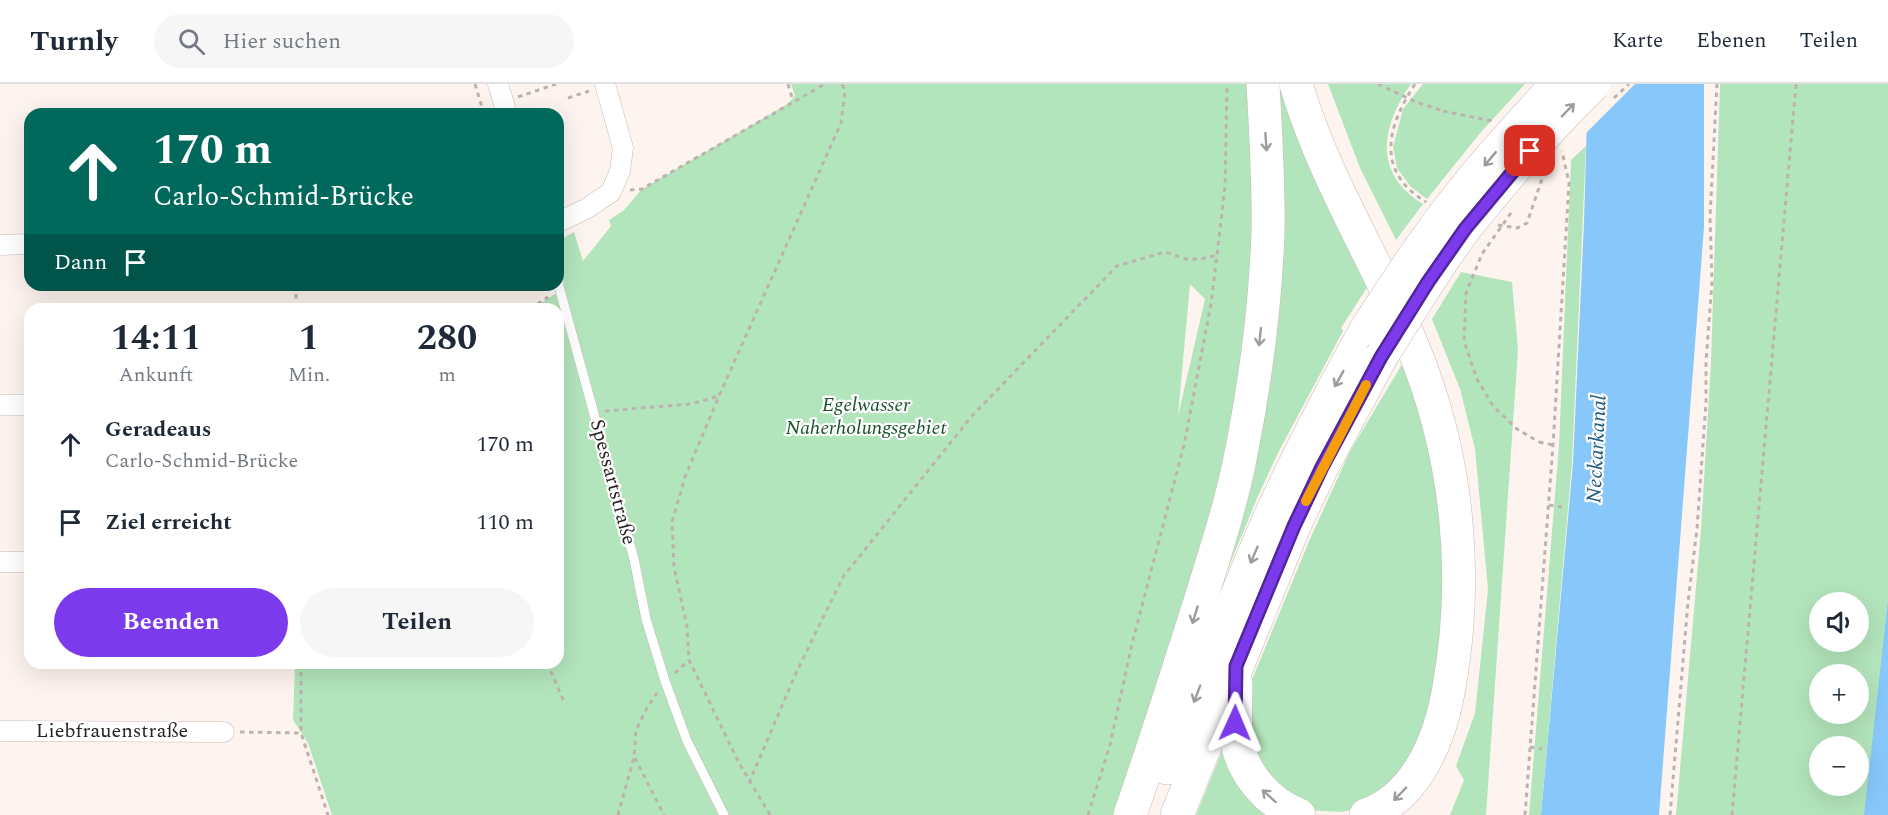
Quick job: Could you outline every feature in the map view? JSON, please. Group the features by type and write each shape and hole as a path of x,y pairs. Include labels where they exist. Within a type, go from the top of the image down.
{"highway":[{"path":"1130,815 1160,728 1219,539 1240,462 1251,403 1264,297 1268,232 1263,84"},
{"path":"1296,84 1327,165 1421,369 1442,439 1456,516 1460,593 1457,634 1446,705 1437,734 1418,773 1390,804 1366,815"},
{"path":"1317,84 1343,152 1429,333 1448,384 1464,443 1476,512 1480,590 1471,687 1452,755 1432,790 1412,815"},
{"path":"1148,815 1271,514 1312,429 1367,328 1429,236 1462,192 1557,84"},
{"path":"1177,815 1294,526 1322,467 1381,357 1428,282 1465,229 1545,135 1600,94"},
{"path":"1236,666 1236,734 1246,768 1259,787 1274,801 1299,815"}],"street":[{"path":"498,84 505,108"},
{"path":"564,219 586,209 611,192 620,171 623,148 605,84"},
{"path":"0,245 24,244"},
{"path":"0,405 24,405"},
{"path":"0,562 24,562"},
{"name":"Liebfrauenstraße","path":"0,730 224,732"}],"lane":[{"name":"Spessartstraße","path":"564,304 634,559 646,619 665,681 687,741 724,815"}],"path":[{"path":"475,84 482,108"},
{"path":"522,95 556,84"},
{"path":"788,84 793,101"},
{"path":"611,192 642,189 825,84"},
{"path":"770,815 750,783 689,660 687,626 674,567 672,522 685,477 719,396 841,123 845,84"},
{"path":"1088,815 1110,745 1132,644 1184,444 1217,255 1225,186 1227,84"},
{"path":"1378,84 1416,102 1443,111"},
{"path":"1413,194 1401,180 1389,155 1392,134 1402,103 1415,84"},
{"path":"1600,94 1629,84"},
{"path":"1670,815 1688,602 1697,529 1706,402 1706,362 1712,282 1710,217 1717,84"},
{"path":"1732,815 1796,84"},
{"path":"568,98 579,94"},
{"path":"1525,815 1549,505 1569,183 1561,142"},
{"path":"1559,156 1567,147"},
{"path":"1536,182 1551,165"},
{"path":"1516,207 1482,254 1466,293 1464,341 1477,379 1493,406 1517,429 1539,442 1553,445"},
{"path":"750,783 796,673 843,577 971,417 1117,266 1165,252 1186,259 1201,259 1217,255"},
{"path":"538,303 553,291"},
{"path":"594,412 691,404 719,396"},
{"path":"1549,505 1562,507"},
{"path":"618,815 634,757 636,730 648,706 665,681 689,660"},
{"path":"301,669 301,733 328,815"},
{"path":"550,669 565,704"},
{"path":"261,732 301,733"},
{"path":"1530,747 1542,749"},
{"path":"634,757 664,815"}],"green space":[{"name":"Egelwasser Naherholungsgebiet","path":"791,84 1253,84 1259,183 1249,359 1209,547 1122,815 332,815 308,743 293,720 295,669 564,669 564,303 541,303 559,291 564,291 564,238 574,232 583,261 611,226 609,220 623,211 642,189 786,105 795,96","holes":["1190,284 1205,299 1178,416"]},
{"path":"1271,84 1288,84 1373,278 1341,328 1343,331 1279,451 1201,634 1232,525"},
{"path":"1328,84 1411,84 1393,117 1388,133 1387,148 1389,164 1396,178 1407,192 1423,204 1396,240 1360,168"},
{"path":"1423,84 1525,84 1481,132 1427,199 1410,186 1397,168 1393,147 1403,109"},
{"path":"1720,84 1888,84 1888,622 1867,815 1676,815 1701,530 1711,361"},
{"path":"1586,146 1572,463 1541,815 1529,815 1559,445 1571,160"},
{"path":"1461,272 1512,282 1518,350 1486,815 1450,815 1464,780 1456,766 1475,713 1488,589 1475,449 1460,389 1432,319"},
{"path":"1404,361 1440,488 1447,608 1426,740 1369,805 1343,812 1304,810 1258,771 1244,718 1249,687 1310,539 1350,451"},
{"path":"1226,741 1281,815 1196,815"}],"water":[{"name":"Neckarkanal","path":"1588,84 1704,84 1704,227 1659,815 1541,815 1573,463"},
{"path":"1888,600 1888,815 1864,815 1866,796 1869,796 1869,770"}],"pier":[{"path":"1585,84 1635,84 1584,135"}],"slow traffic":[{"path":"1306,501 1366,385"}],"route":[{"path":"1235,723 1236,666 1294,526 1322,467 1381,357 1428,282 1465,229 1530,151"}]}
